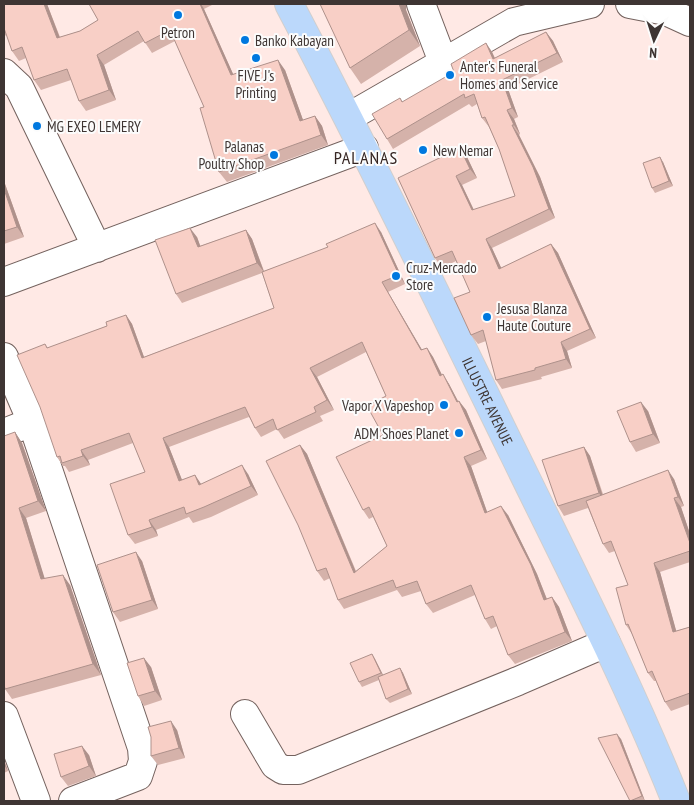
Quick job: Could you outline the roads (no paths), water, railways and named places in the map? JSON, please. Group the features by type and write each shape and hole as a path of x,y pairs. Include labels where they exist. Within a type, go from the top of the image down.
{"main road":[{"name":"ILLUSTRE AVENUE","path":"289,4 349,117 606,643 652,742 676,801"}],"street":[{"path":"420,4 443,62"},
{"path":"349,117 514,22 590,4"},
{"path":"630,4 666,11 690,22"},
{"path":"4,73 19,86 97,248"},
{"path":"4,282 364,148"},
{"path":"4,357 32,422 142,748 143,761 138,776 73,801"},
{"path":"4,433 32,422"},
{"path":"245,714 276,765 283,770 298,770 518,681 606,643"},
{"path":"4,716 36,801"}],"place":[{"name":"Petron","path":"178,15"},
{"name":"Banko Kabayan","path":"245,40"},
{"name":"FIVE J's Printing","path":"256,58"},
{"name":"Anter's Funeral Homes and Service","path":"450,75"},
{"name":"MG EXEO LEMERY","path":"37,126"},
{"name":"New Nemar","path":"423,150"},
{"name":"Palanas Poultry Shop","path":"274,155"},
{"name":"Cruz-Mercado Store","path":"396,276"},
{"name":"Jesusa Blanza Haute Couture","path":"487,317"},
{"name":"Vapor X Vapeshop","path":"444,405"},
{"name":"ADM Shoes Planet","path":"459,433"}],"district":[{"name":"PALANAS","path":"366,157"}]}
